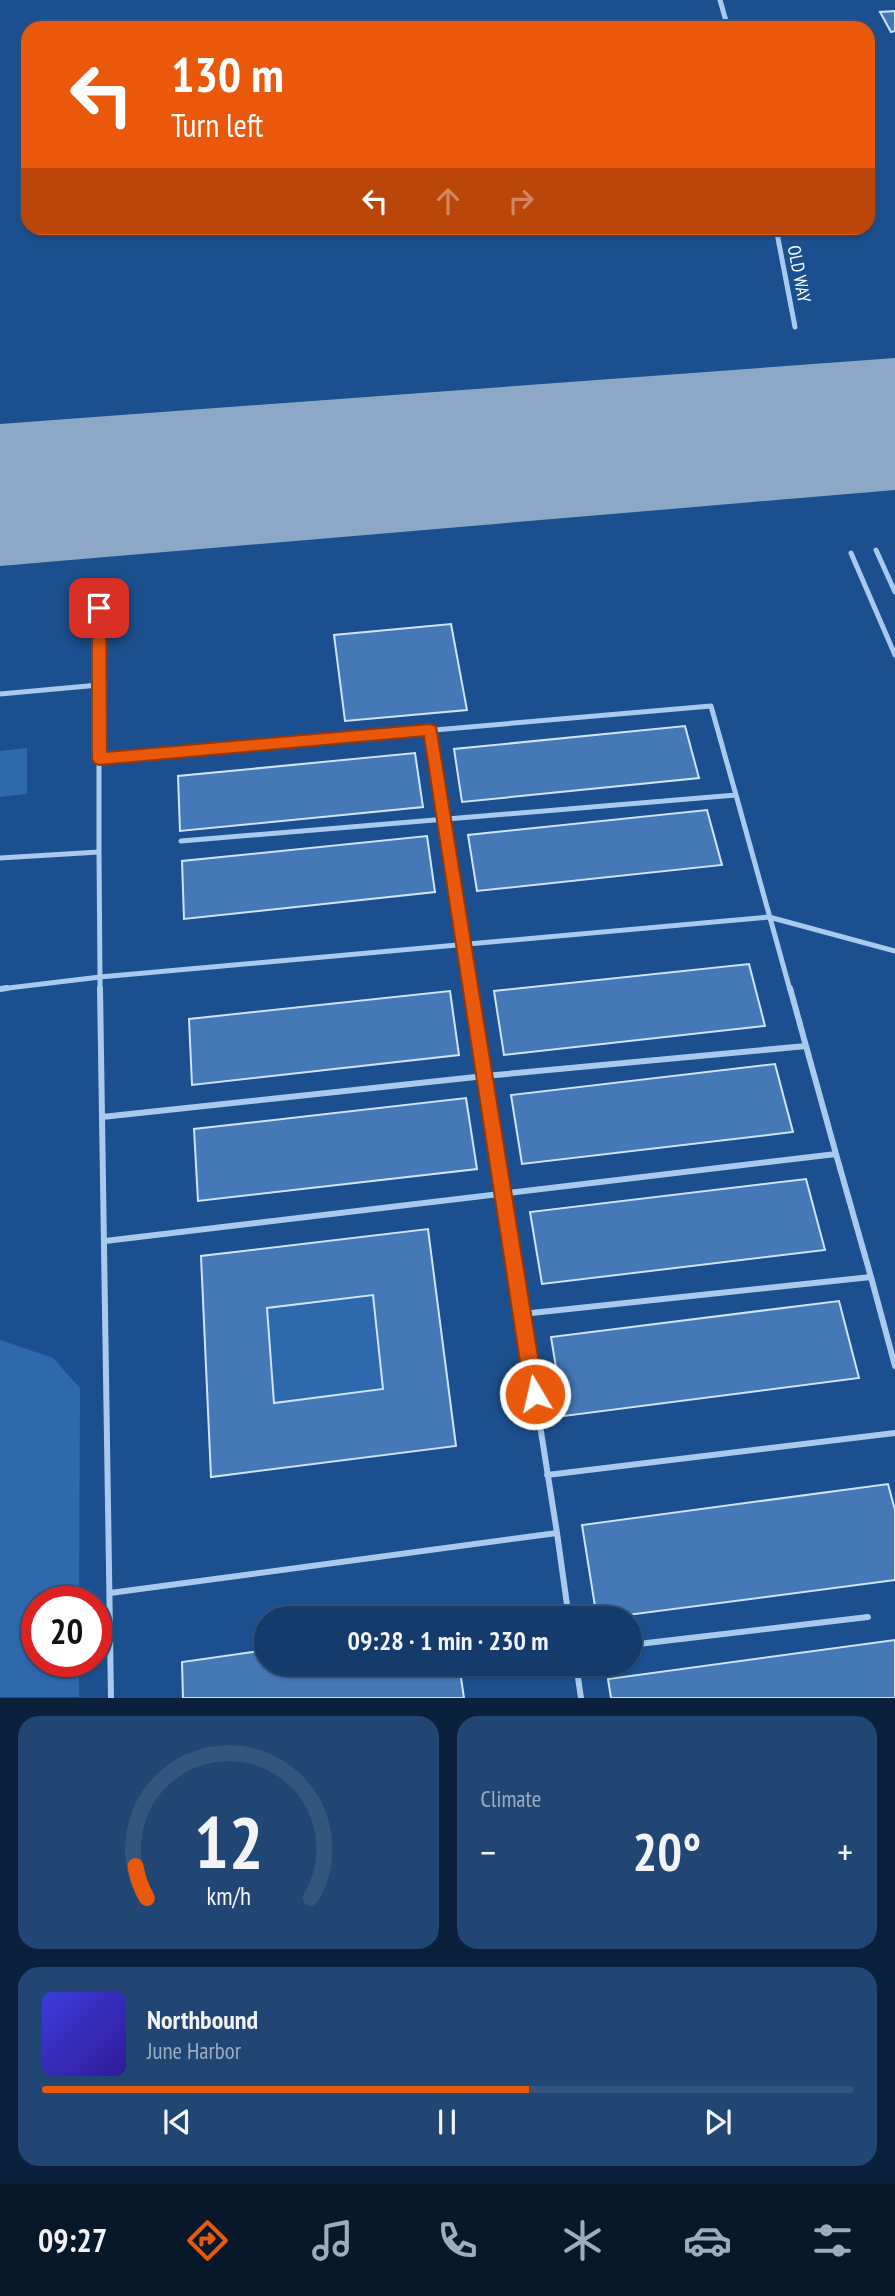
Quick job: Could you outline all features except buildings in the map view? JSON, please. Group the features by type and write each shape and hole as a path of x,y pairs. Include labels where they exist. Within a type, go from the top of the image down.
{"street":[{"path":"720,0 726,21"},
{"name":"OLD WAY","path":"777,235 795,327"}],"lane":[{"path":"876,550 895,592"},
{"path":"851,553 895,655"},
{"path":"99,583 100,977 110,1586"},
{"path":"0,694 99,685"},
{"path":"99,759 711,706 895,1366"},
{"path":"430,730 567,1606"},
{"path":"181,841 736,795"},
{"path":"0,858 99,852"},
{"path":"0,989 100,977 769,917 895,951"},
{"path":"102,1117 485,1076 806,1046"},
{"path":"104,1241 836,1154"},
{"path":"522,1314 871,1277"},
{"path":"547,1475 895,1433"},
{"path":"112,1593 557,1533"},
{"path":"642,1644 868,1616"},
{"path":"578,1676 581,1698"},
{"path":"111,1677 111,1698"}],"shaded area":[{"path":"27,748 27,794 0,797 0,751"},
{"path":"373,1295 383,1389 274,1403 267,1308"},
{"path":"0,1340 53,1358 80,1388 79,1586 21,1586 21,1677 79,1677 79,1697 0,1697"}],"runway":[{"path":"0,495 895,424"}],"route":[{"path":"99,608 99,759 430,730 535,1394"}]}
